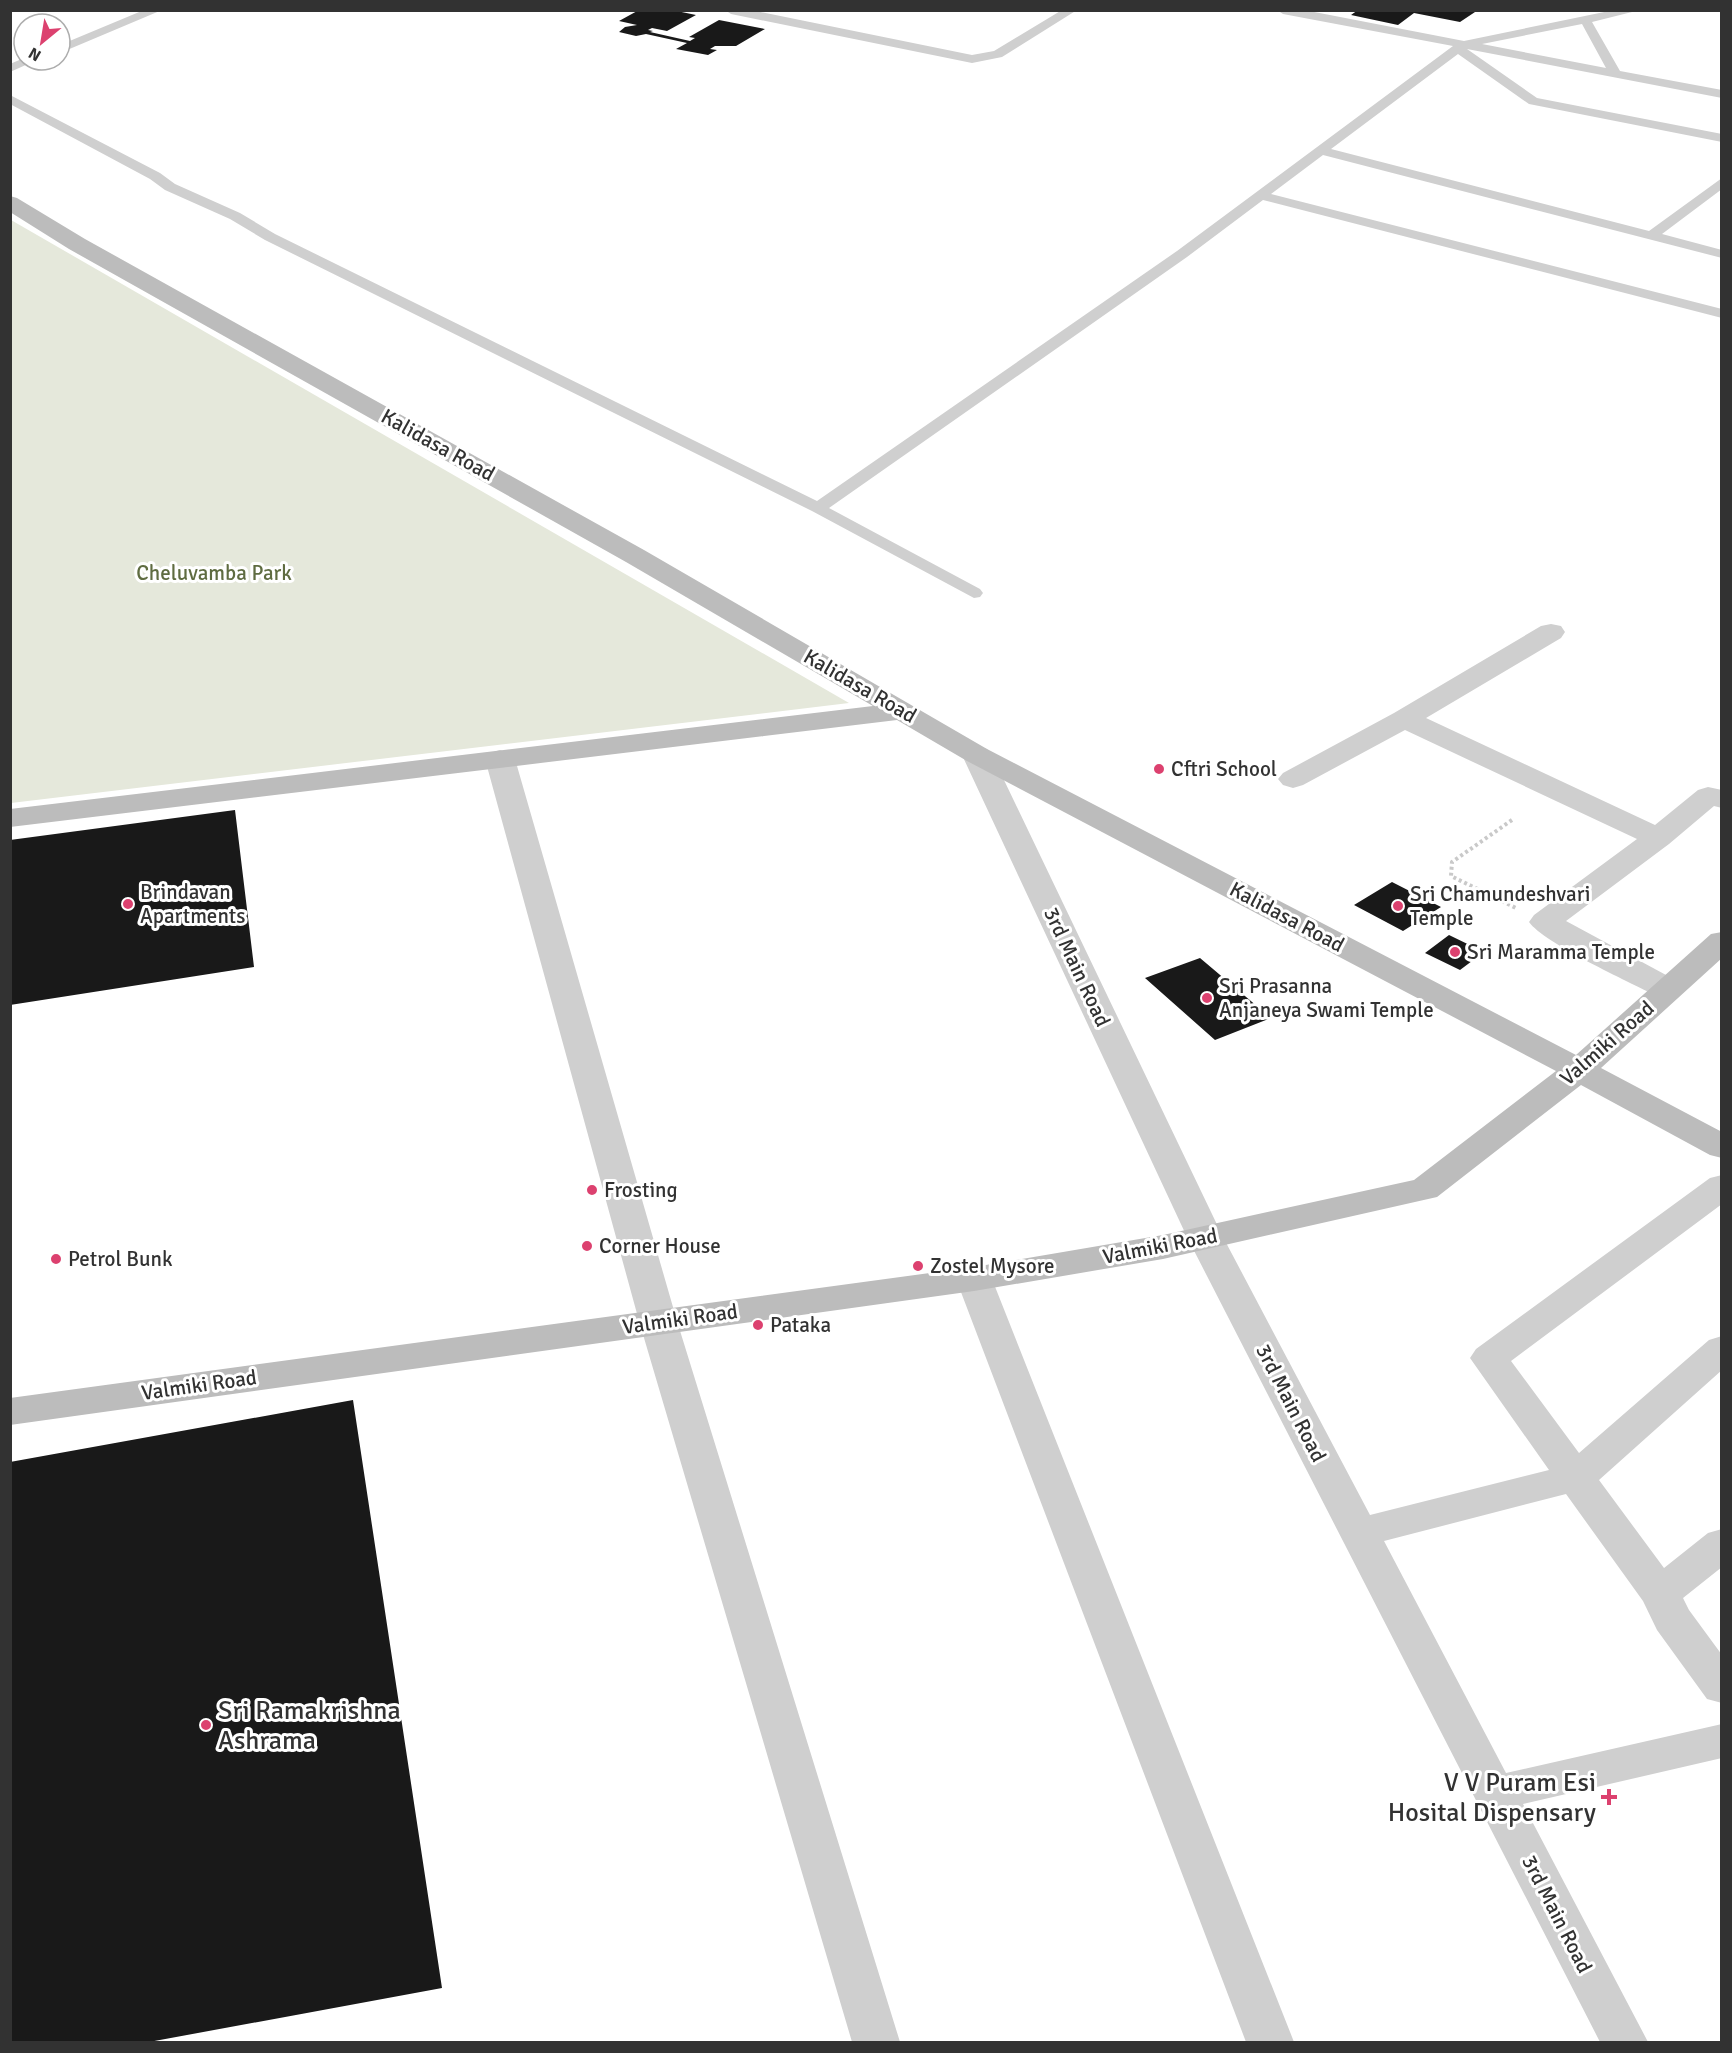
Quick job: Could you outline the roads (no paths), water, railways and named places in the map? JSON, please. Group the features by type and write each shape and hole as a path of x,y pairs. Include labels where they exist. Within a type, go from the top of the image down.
{"street":[{"name":"Kalidasa Road","path":"10,202 76,244 635,556 977,755 1722,1147"},
{"path":"1293,779 1404,718 1551,632"},
{"path":"10,818 904,711"},
{"path":"1404,718 1658,838"},
{"name":"3rd Main Road","path":"977,755 1205,1238 1624,2043"},
{"path":"500,759 658,1321 876,2043"},
{"path":"1668,989 1545,922 1658,838 1708,796 1722,799"},
{"name":"Valmiki Road","path":"10,1412 974,1279 1205,1238 1425,1189 1579,1070 1722,941"},
{"path":"1722,1186 1489,1358 1660,1594 1672,1619 1722,1687"},
{"path":"974,1279 1270,2043"},
{"path":"1359,1533 1577,1477 1722,1349"},
{"path":"1660,1594 1722,1544"},
{"path":"1494,1793 1722,1741"}],"lane":[{"path":"72,44 156,10"},
{"path":"732,10 972,59 998,54 1071,10"},
{"path":"1283,10 1327,14 1460,46 1722,94"},
{"path":"818,508 1182,254 1460,46 1634,10"},
{"path":"1586,21 1615,73"},
{"path":"1460,46 1533,101 1722,138"},
{"path":"10,99 155,176 170,187 235,216 270,237 818,508 974,593"},
{"path":"1321,150 1722,254"},
{"path":"1652,235 1721,183"},
{"path":"1260,195 1722,314"}],"place":[{"name":"Cftri School","path":"1159,769"},
{"name":"Brindavan Apartments","path":"128,904"},
{"name":"Sri Chamundeshvari Temple","path":"1398,906"},
{"name":"Sri Maramma Temple","path":"1455,952"},
{"name":"Sri Prasanna Anjaneya Swami Temple","path":"1207,998"},
{"name":"Frosting","path":"592,1190"},
{"name":"Corner House","path":"587,1246"},
{"name":"Petrol Bunk","path":"56,1259"},
{"name":"Zostel Mysore","path":"918,1266"},
{"name":"Pataka","path":"758,1325"},
{"name":"Sri Ramakrishna Ashrama","path":"206,1725"},
{"name":"V V Puram Esi Hosital Dispensary","path":"1609,1797"}],"park label":[{"name":"Cheluvamba Park","path":"214,573"}]}
